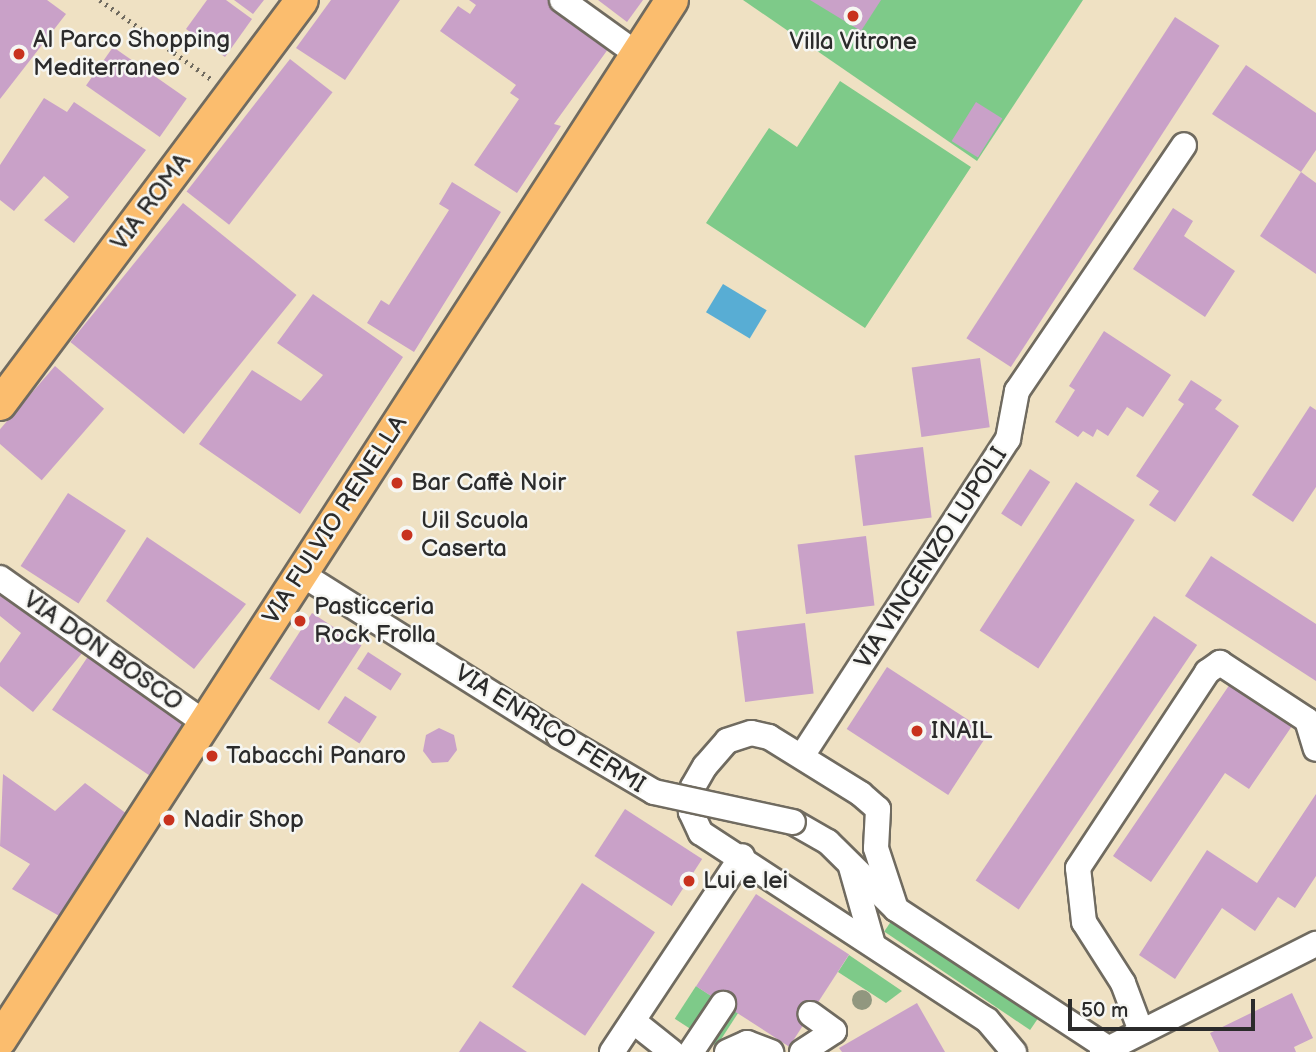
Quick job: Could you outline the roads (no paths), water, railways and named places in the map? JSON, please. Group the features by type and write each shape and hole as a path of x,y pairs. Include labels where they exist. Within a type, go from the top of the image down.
{"main road":[{"name":"VIA ROMA","path":"0,404 222,88 302,0"},
{"name":"VIA FULVIO RENELLA","path":"0,1040 672,0"}],"street":[{"path":"562,0 637,54"},
{"name":"VIA VINCENZO LUPOLI","path":"802,756 1008,439 1017,391 1184,145"},
{"name":"VIA ENRICO FERMI","path":"300,573 559,736 654,792 793,822 828,842 896,909 1105,1050"},
{"name":"VIA DON BOSCO","path":"0,578 206,724"},
{"path":"1141,1031 1123,984 1084,922 1079,869 1207,672 1220,663 1307,720 1316,749"},
{"path":"872,941 877,918 896,909 876,848 878,809 802,756 751,733 727,741 705,766 693,787 691,812 701,833 742,856 987,1020 1014,1052"},
{"path":"828,842 876,848"},
{"path":"612,1052 742,856"},
{"name":"VIA ENRICO FERMI","path":"850,864 872,941"},
{"path":"1105,1050 1316,944"},
{"path":"691,1052 723,1004"},
{"path":"802,1052 834,1031 811,1014"},
{"path":"633,1021 671,1052"},
{"path":"727,1052 747,1043 771,1052"}],"water":[{"path":"723,284 767,310 750,339 706,312"}],"place":[{"name":"Villa Vitrone","path":"853,16"},
{"name":"Al Parco Shopping Mediterraneo","path":"19,54"},
{"name":"Bar Caffè Noir","path":"397,483"},
{"name":"Uil Scuola Caserta","path":"407,535"},
{"name":"Pasticceria Rock Frolla","path":"300,621"},
{"name":"INAIL","path":"917,731"},
{"name":"Tabacchi Panaro","path":"212,756"},
{"name":"Nadir Shop","path":"169,820"},
{"name":"Lui e lei","path":"689,881"}]}
